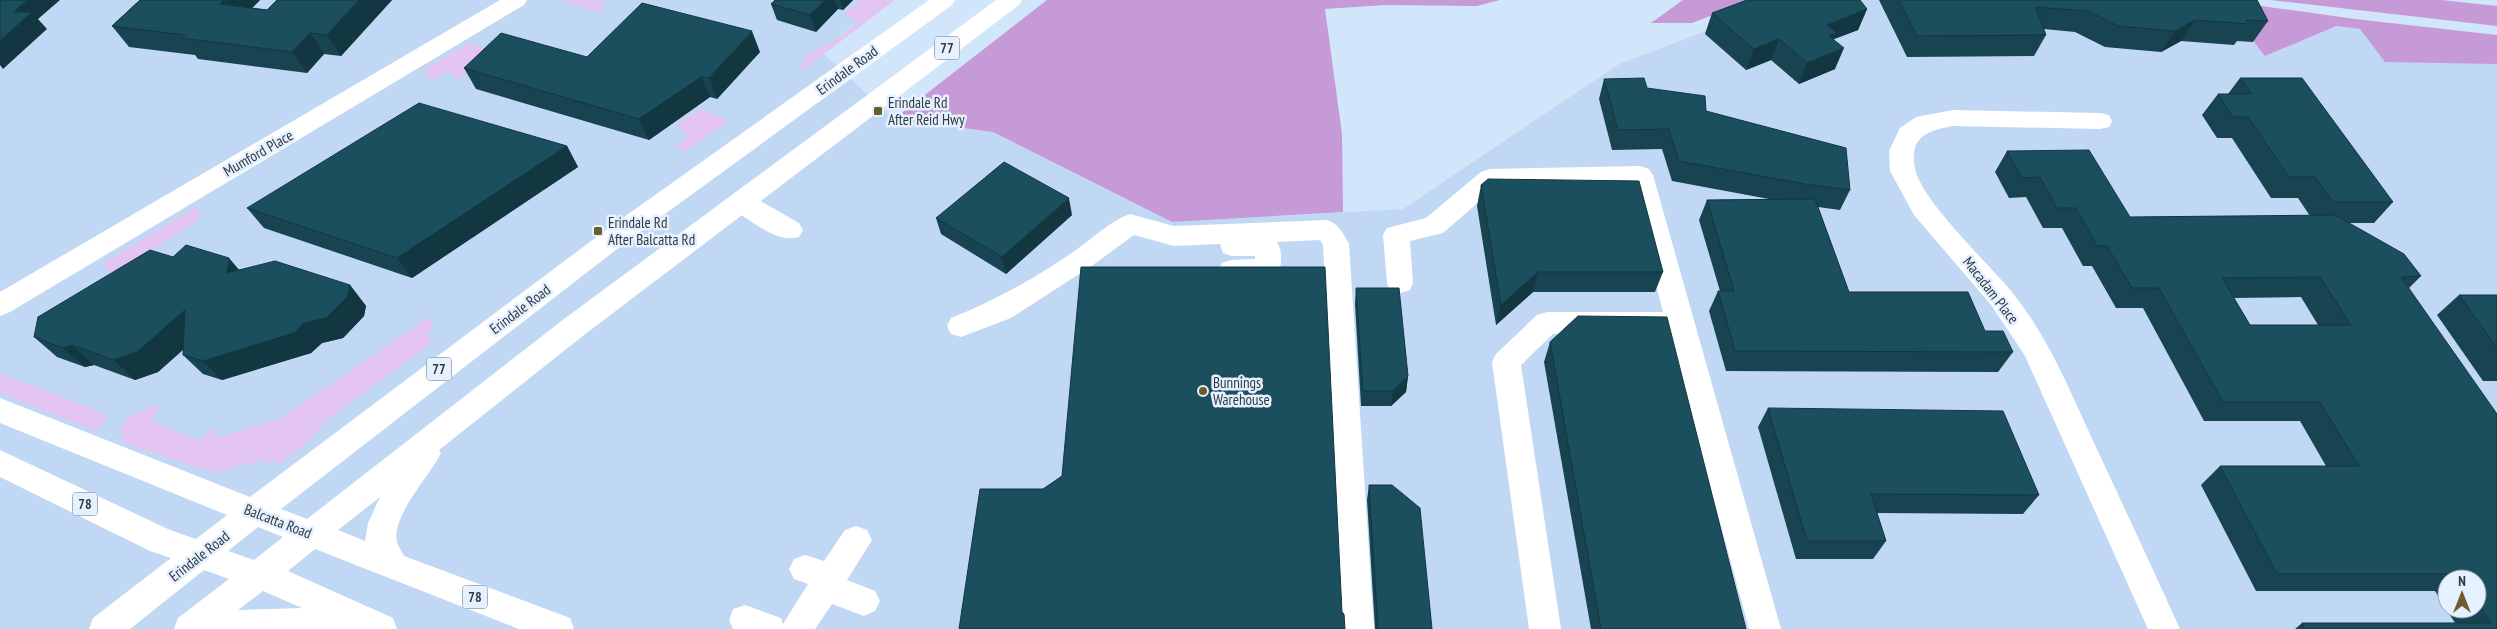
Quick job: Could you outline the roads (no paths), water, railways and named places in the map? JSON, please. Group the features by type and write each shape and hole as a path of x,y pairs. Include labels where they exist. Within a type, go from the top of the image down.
{"main road":[{"name":"Mumford Place","path":"0,305 516,0"},
{"name":"Erindale Road","path":"105,629 605,245 944,0"},
{"name":"77","path":"190,629 574,327 1011,0"},
{"name":"Macadam Place","path":"2100,121 1953,118 1925,123 1909,134 1901,151 1903,171 1923,208 2002,299 2037,351 2164,629"},
{"path":"1400,283 1396,235 1434,226 1490,178 1640,174 1765,629"},
{"path":"741,202 790,230"},
{"path":"1102,259 1130,224 1174,236 1326,230 1336,244 1358,629"},
{"path":"961,326 1002,310 1061,272 1102,259 1261,246 1268,249 1268,266 1263,269 1205,270"},
{"path":"1545,629 1506,362 1547,323 1680,323"},
{"name":"Balcatta Road","path":"0,410 255,512 558,629"},
{"path":"392,565 381,543 387,514 400,491 441,431"},
{"name":"78","path":"0,464 161,541 199,556 292,587 371,625"},
{"path":"797,629 820,578 856,540"},
{"path":"820,578 864,601"},
{"path":"216,629 246,624 371,625"}],"place":[{"name":"Erindale Rd After Reid Hwy","path":"878,111"},
{"name":"Erindale Rd After Balcatta Rd","path":"598,231"},
{"name":"Bunnings Warehouse","path":"1203,391"}]}
